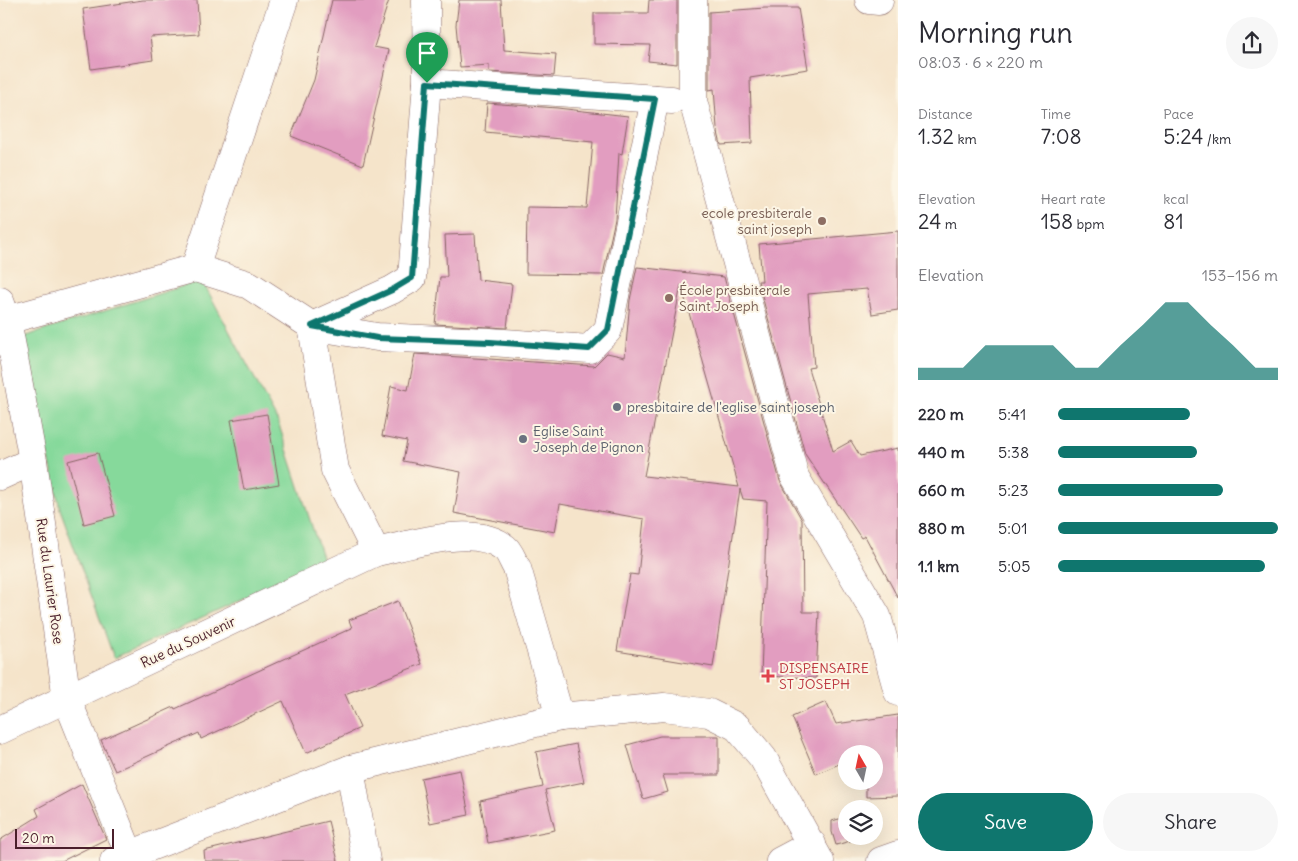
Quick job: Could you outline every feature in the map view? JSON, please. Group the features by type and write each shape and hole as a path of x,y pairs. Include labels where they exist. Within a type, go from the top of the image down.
{"street":[{"path":"195,268 284,0"},
{"path":"312,326 392,290 412,278 427,83 426,0"},
{"path":"693,0 693,100 795,477 877,616 898,692"},
{"path":"427,83 693,100"},
{"path":"4,311 195,268 249,285 312,326 377,338 490,342 589,349 608,330 655,99"},
{"name":"Rue du Laurier Rose","path":"4,311 34,460 67,699 126,858"},
{"path":"312,326 335,470 376,552"},
{"path":"0,476 34,460"},
{"name":"Rue du Souvenir","path":"0,730 376,552 463,535 487,538 506,548 517,568 560,717"},
{"path":"126,858 350,769 560,717 664,706 709,713 738,728 763,758 816,853 780,861"},
{"path":"350,769 366,861"},
{"path":"881,861 898,855"}],"green space":[{"path":"202,280 278,422 324,563 114,658 60,509 23,337"}],"building":[{"path":"143,0 197,0 199,34 150,37 153,60 91,69 83,9"},
{"path":"332,0 389,0 374,47 389,50 363,165 291,136 314,80"},
{"path":"459,0 501,0 504,50 556,54 554,76 489,72 489,65 460,67 456,25"},
{"path":"649,0 677,0 677,64 648,61 650,45 594,44 594,13 648,13"},
{"path":"798,8 808,69 750,78 752,143 721,145 717,128 714,89 709,90 709,12"},
{"path":"487,103 628,116 622,154 619,153 615,219 603,275 526,274 527,207 587,208 593,142 485,132"},
{"path":"898,231 898,310 872,314 867,289 808,294 814,367 808,368 833,451 851,441 860,456 898,448 898,598 865,536 861,538 805,454 758,281 762,281 759,244"},
{"path":"475,234 478,280 512,284 507,328 435,324 440,277 447,277 445,235"},
{"path":"637,267 724,277 780,481 802,520 803,612 819,612 816,678 761,676 767,501 743,499 740,489 713,667 617,651 630,574 638,575 644,519 560,504 555,532 454,513 461,472 403,461 407,441 382,436 391,386 408,390 415,354 594,366 607,353 625,357 630,300","holes":["681,285 739,487 644,476"]},
{"path":"267,414 279,484 244,490 231,420"},
{"path":"98,453 115,516 84,524 68,461"},
{"path":"398,601 422,664 345,694 360,728 306,753 283,701 201,739 199,733 115,771 101,740 174,707 175,709 352,628 349,620"},
{"path":"826,702 836,724 898,715 898,796 866,797 866,790 883,790 883,745 838,745 838,764 816,774 792,717"},
{"path":"660,736 719,736 719,775 663,775 668,792 643,799 627,745"},
{"path":"576,744 584,782 545,790 555,830 488,843 480,801 543,787 536,752"},
{"path":"460,770 469,815 430,823 421,778"},
{"path":"82,784 106,839 62,861 0,861 0,840 39,816 36,809"},
{"path":"838,819 838,844 836,845 832,832 832,821"},
{"path":"328,821 338,861 205,861 204,851"}],"place":[{"name":"ecole presbiterale saint joseph","path":"822,221"},
{"name":"École presbiterale Saint Joseph","path":"669,298"},
{"name":"presbitaire de l'eglise saint joseph","path":"617,407"},
{"name":"Eglise Saint Joseph de Pignon","path":"523,439"},
{"name":"DISPENSAIRE ST JOSEPH","path":"768,676"}],"route":[{"path":"427,83 655,99 608,330 589,349 562,349 490,342 377,338 312,326 392,290 412,278 427,83"}]}
